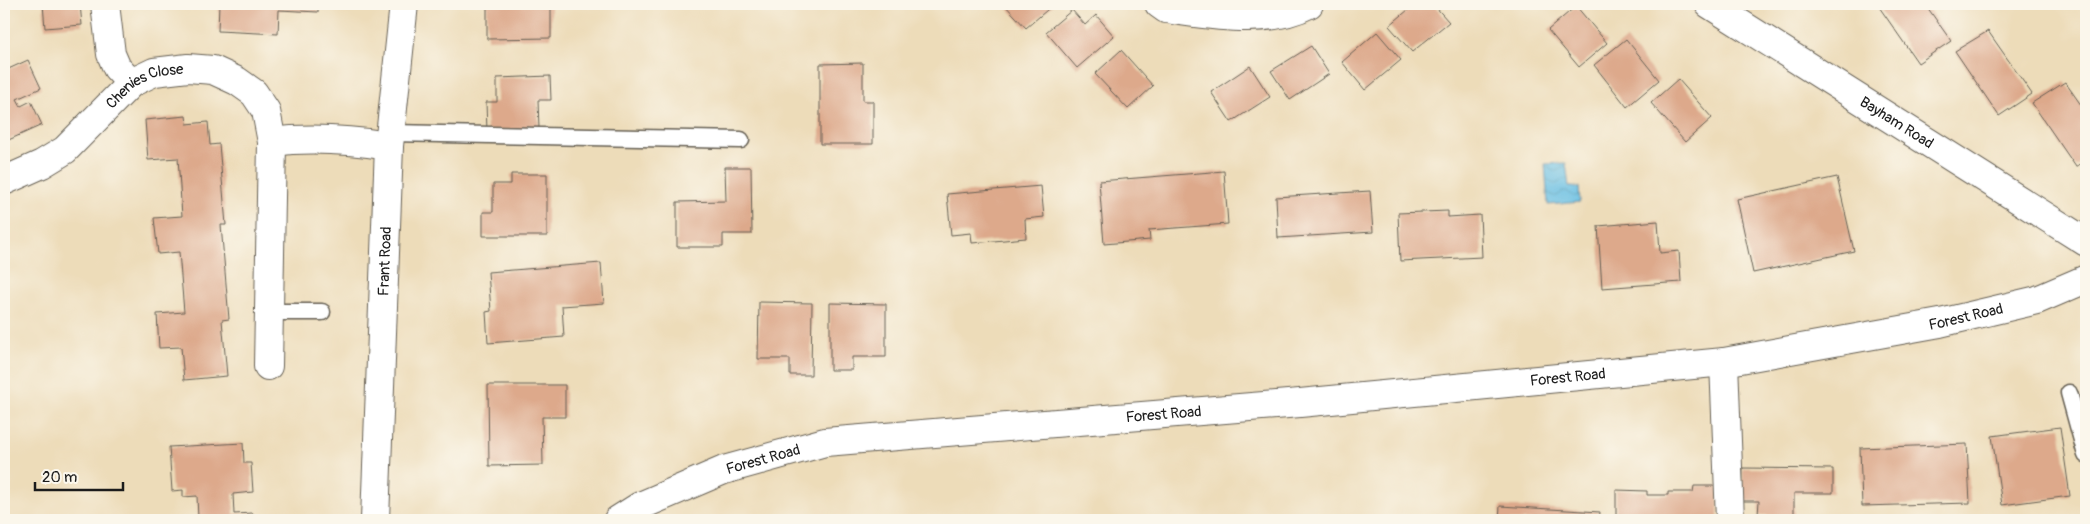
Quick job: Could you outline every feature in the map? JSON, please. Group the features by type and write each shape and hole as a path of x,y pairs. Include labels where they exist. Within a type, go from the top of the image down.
{"street":[{"path":"105,4 111,54 117,68 131,83"},
{"name":"Frant Road","path":"375,520 390,140 404,4"},
{"path":"1159,4 1166,9 1236,19 1296,11 1309,4"},
{"name":"Bayham Road","path":"1709,4 2086,242"},
{"name":"Chenies Close","path":"4,181 42,164 65,150 131,83 154,72 188,68 213,70 254,92 266,111 272,142 268,366"},
{"path":"272,142 296,139 390,140"},
{"name":"Forest Road","path":"618,520 640,506 724,470 825,442 1300,403 1724,362 1940,323 2037,300 2086,279"},
{"path":"1724,362 1730,520"}],"lane":[{"path":"390,140 741,140"},
{"path":"269,312 322,312"},
{"path":"2069,393 2086,454"}],"water":[{"path":"1566,163 1569,187 1579,187 1580,202 1548,205 1545,164"}],"building":[{"path":"43,4 80,4 82,25 45,28"},
{"path":"219,4 318,4 318,12 279,10 278,34 218,31"},
{"path":"487,4 551,4 551,38 487,39"},
{"path":"1004,4 1054,4 1026,28"},
{"path":"1415,4 1433,4 1449,22 1412,52 1389,26"},
{"path":"1877,4 1925,4 1951,41 1918,63"},
{"path":"1576,6 1607,43 1579,67 1548,30"},
{"path":"1072,10 1085,25 1096,15 1114,36 1077,68 1046,32"},
{"path":"1988,31 2032,94 1999,116 1955,51"},
{"path":"1377,32 1401,60 1365,90 1342,62"},
{"path":"1626,39 1659,80 1627,107 1594,65"},
{"path":"1311,46 1329,74 1290,100 1271,71"},
{"path":"1121,50 1153,86 1128,109 1095,74"},
{"path":"28,60 41,88 17,99 21,106 31,101 42,125 4,142 4,71"},
{"path":"863,63 863,101 873,101 873,144 820,144 820,64"},
{"path":"1250,66 1270,97 1231,122 1211,92"},
{"path":"550,76 551,100 538,100 539,129 487,131 486,102 497,102 497,78"},
{"path":"1678,79 1712,118 1685,142 1651,103"},
{"path":"2065,82 2086,112 2086,160 2076,167 2032,103"},
{"path":"186,116 187,124 208,122 210,145 219,144 226,225 221,225 229,319 222,320 227,376 184,380 181,347 159,348 157,314 184,312 179,252 158,254 154,218 182,216 178,158 148,160 145,120"},
{"path":"725,167 751,167 752,234 723,234 723,247 677,247 677,202 726,201"},
{"path":"1224,171 1228,224 1149,230 1150,240 1104,244 1099,181"},
{"path":"511,174 547,174 547,236 483,236 483,212 493,212 493,184 511,184"},
{"path":"1837,177 1854,251 1753,273 1737,199"},
{"path":"1041,186 1044,217 1025,219 1026,238 972,243 971,233 951,235 947,194"},
{"path":"1370,191 1373,232 1278,238 1276,197"},
{"path":"1448,211 1448,217 1480,215 1482,257 1400,261 1398,213"},
{"path":"1658,221 1660,253 1679,251 1681,282 1602,288 1598,226"},
{"path":"601,263 604,303 562,306 564,337 488,343 486,312 491,311 488,272"},
{"path":"759,302 812,303 811,375 790,375 790,359 758,359"},
{"path":"830,303 886,304 886,357 852,357 852,370 830,370"},
{"path":"488,385 565,385 565,417 542,417 543,465 489,466"},
{"path":"2060,427 2070,496 2002,505 1992,436"},
{"path":"243,443 244,463 251,463 253,492 233,494 234,514 253,513 254,520 183,520 198,518 197,496 183,497 183,490 172,491 169,447"},
{"path":"1967,444 1970,503 1862,506 1860,448"},
{"path":"1743,468 1833,469 1833,493 1794,493 1794,516 1758,515 1759,501 1742,501"},
{"path":"1694,486 1719,486 1718,520 1616,520 1616,490 1647,491 1647,495 1668,495 1668,492 1693,492"},
{"path":"1500,506 1600,512 1599,520 1499,520"}]}
